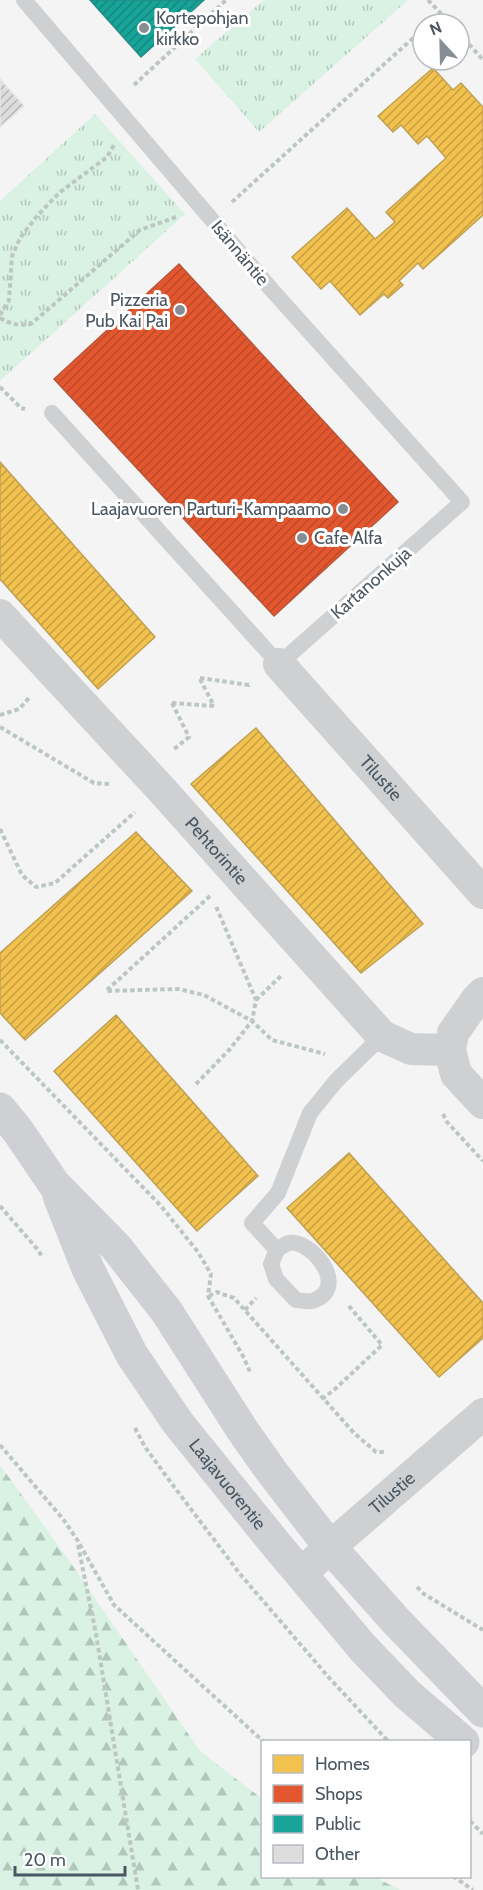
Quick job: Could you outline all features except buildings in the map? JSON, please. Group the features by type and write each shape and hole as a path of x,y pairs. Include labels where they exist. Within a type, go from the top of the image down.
{"main road":[{"name":"Laajavuorentie","path":"0,1108 54,1184 116,1247 167,1312 243,1431 330,1547 396,1621 483,1711"},
{"name":"Laajavuorentie","path":"54,1184 88,1269 132,1355 178,1422 301,1574 378,1664 407,1694 461,1740"},
{"path":"471,1748 483,1759"}],"street":[{"name":"Pehtorintie","path":"0,615 382,1036 411,1049 450,1050"},
{"name":"Tilustie","path":"279,664 483,893"},
{"path":"483,993 453,1033 450,1050 456,1074 483,1103"},
{"name":"Tilustie","path":"301,1574 483,1414"}],"lane":[{"name":"Isännäntie","path":"24,0 279,298 462,502"},
{"path":"52,413 279,664"},
{"name":"Kartanonkuja","path":"279,664 462,502"},
{"path":"277,1250 252,1222 278,1193 310,1113 336,1081 382,1036"},
{"path":"289,1243 303,1244 328,1271 330,1284 324,1295 312,1301 296,1300 276,1279 271,1264 277,1250 289,1243"}],"path":[{"path":"113,104 226,0"},
{"path":"428,0 440,12"},
{"path":"126,120 107,157 59,194 37,216 20,238 12,256 9,300 0,316 9,323 19,326 31,324 140,230 207,214 411,39"},
{"path":"471,46 483,60"},
{"path":"189,737 171,703 214,706 200,678 249,685"},
{"path":"0,727 94,783 160,789"},
{"path":"0,829 22,875 36,887 55,883 160,789"},
{"path":"196,1084 230,1049 252,1021 256,1000 212,895 106,991 178,989 204,995 252,1021 272,1040 355,1062"},
{"path":"0,1040 162,1206 198,1252 211,1274 208,1296 251,1374"},
{"path":"322,1399 382,1344 330,1284"},
{"path":"208,1296 217,1292 234,1298 354,1433 376,1452 394,1452"},
{"path":"135,1427 172,1484 240,1574 331,1680 387,1740"},
{"path":"0,1445 63,1519 114,1605 262,1740"},
{"path":"78,1541 96,1634 138,1890"},
{"path":"411,1582 424,1594 483,1630"},
{"path":"471,1822 483,1834"},
{"path":"456,1878 473,1890"}],"green space":[{"path":"264,0 408,0 259,132 195,59"},
{"path":"95,114 185,214 0,381 0,201"},
{"path":"0,1465 68,1559 200,1751 261,1798 261,1878 377,1878 400,1890 0,1890"}],"place":[{"name":"Kortepohjan kirkko","path":"144,28"},
{"name":"Pizzeria Pub Kai Pai","path":"180,310"},
{"name":"Laajavuoren Parturi-Kampaamo","path":"343,509"},
{"name":"Cafe Alfa","path":"302,538"}]}
